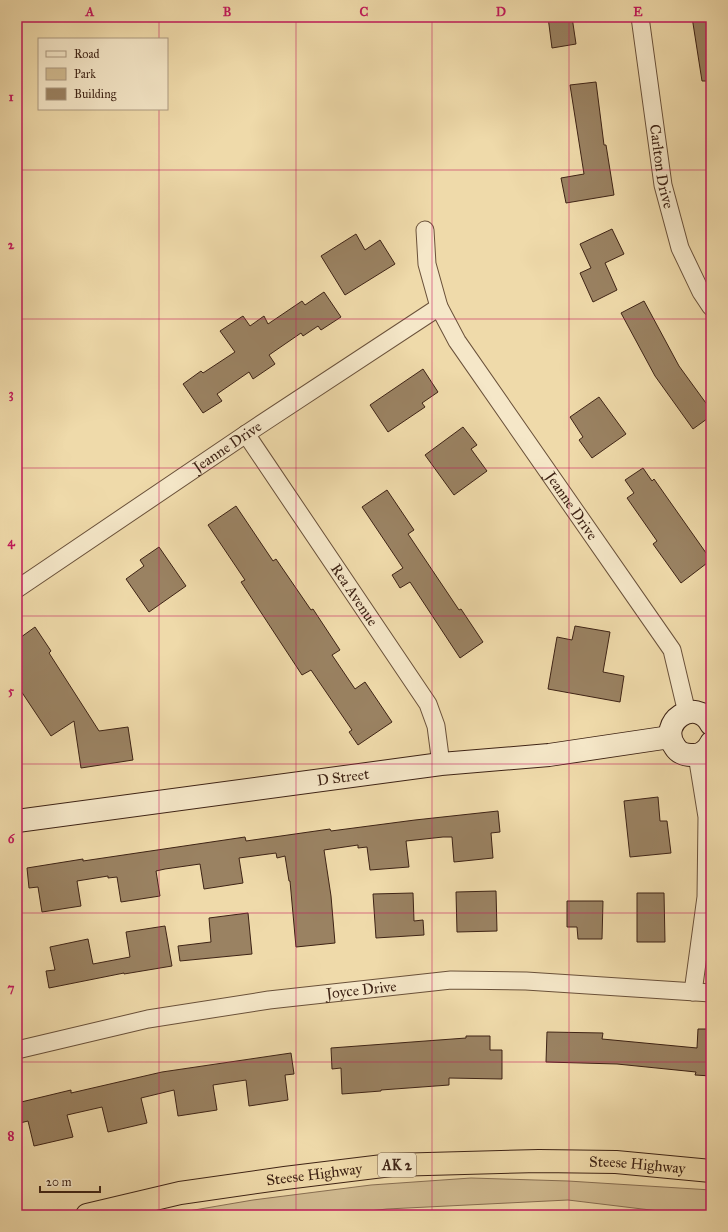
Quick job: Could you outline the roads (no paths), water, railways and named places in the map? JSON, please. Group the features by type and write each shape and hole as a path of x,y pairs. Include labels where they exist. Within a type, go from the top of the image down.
{"highway":[{"name":"Steese Highway","path":"87,1215 180,1193 391,1165 539,1161 616,1162 711,1171"}],"street":[{"name":"Carlton Drive","path":"640,17 663,185 680,248 701,292 711,307"},
{"name":"Jeanne Drive","path":"425,230 427,264 439,308 457,341 672,650 686,713"},
{"name":"Jeanne Drive","path":"17,589 246,434 439,308"},
{"name":"Rea Avenue","path":"246,434 428,704 436,726 441,764"},
{"path":"693,992 706,897 707,817 704,749 690,755 677,750 670,737 670,730 672,724 677,718 686,713 697,712 704,715 711,724"},
{"name":"D Street","path":"17,821 441,764 549,755 670,737"},
{"name":"Joyce Drive","path":"17,1050 148,1019 269,1000 451,980 526,981 711,993"}]}
